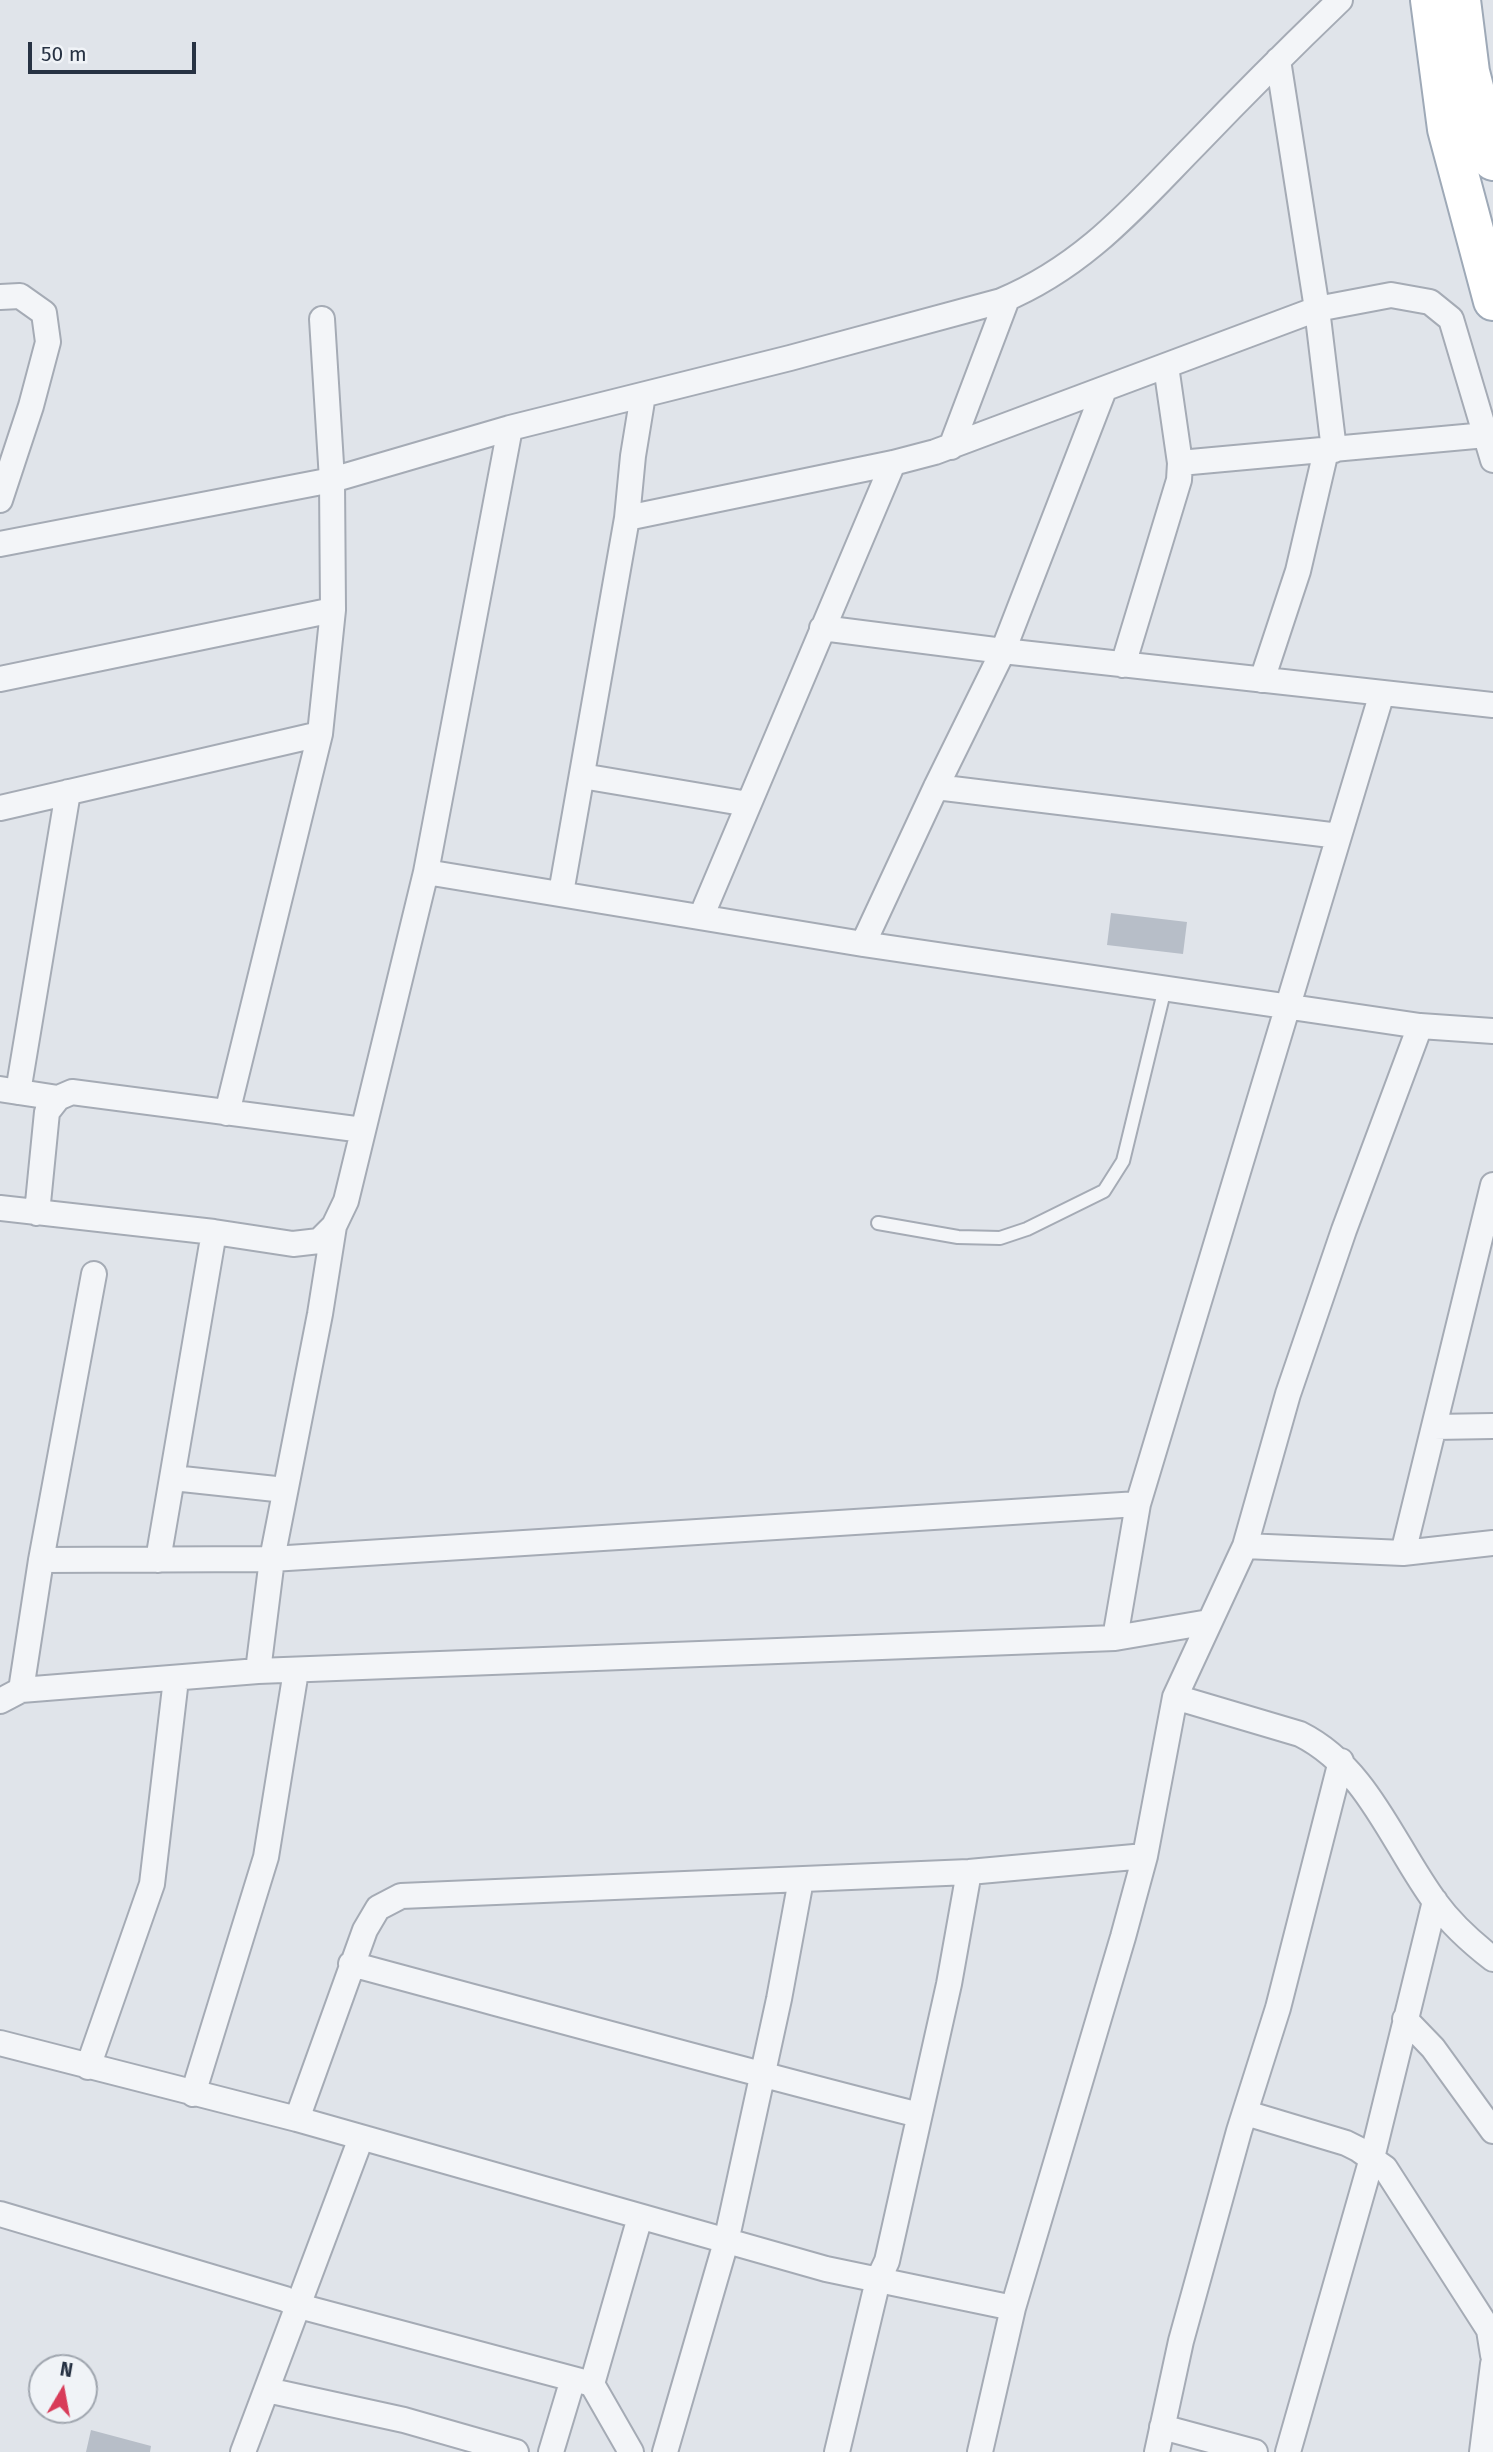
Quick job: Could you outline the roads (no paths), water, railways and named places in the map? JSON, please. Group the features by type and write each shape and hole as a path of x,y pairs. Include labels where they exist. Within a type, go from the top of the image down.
{"main road":[{"path":"1430,0 1447,129 1493,301"},
{"path":"1461,0 1469,72 1493,161"}],"street":[{"path":"0,544 332,480 510,428 790,358 1007,299 1033,288 1064,269 1107,235 1340,0"},
{"path":"1262,680 1298,571 1330,450 1317,309 1278,60"},
{"path":"627,518 893,464 951,447 1317,309 1391,295 1430,302 1451,319 1493,460"},
{"path":"0,297 20,296 44,313 48,342 31,406 0,500"},
{"path":"951,447 1007,299"},
{"path":"227,1113 320,734 333,610 332,480 322,319"},
{"path":"1123,665 1178,480 1180,463 1166,366"},
{"path":"863,944 1003,651 1104,390"},
{"path":"561,893 627,518 643,395"},
{"path":"258,1671 272,1559 320,1314 334,1226 346,1201 426,872 510,428"},
{"path":"1180,463 1486,435"},
{"path":"701,917 893,464"},
{"path":"0,679 333,610"},
{"path":"822,628 1123,665 1493,705"},
{"path":"1115,1638 1138,1504 1382,693"},
{"path":"0,808 320,734"},
{"path":"582,776 748,804"},
{"path":"936,787 1339,836"},
{"path":"58,1098 9,1090 68,792"},
{"path":"426,872 863,944 1420,1026 1493,1031"},
{"path":"980,2452 1013,2308 1145,1856 1175,1697 1245,1546 1288,1394 1343,1230 1420,1026"},
{"path":"37,1213 47,1112 58,1098 72,1092 363,1130"},
{"path":"1403,1553 1493,1185"},
{"path":"0,1208 214,1232 293,1244 319,1241 334,1226"},
{"path":"158,1560 214,1232"},
{"path":"94,1274 41,1560 10,1696 258,1671 1115,1638 1209,1622"},
{"path":"1434,1427 1493,1426"},
{"path":"173,1478 285,1490"},
{"path":"41,1560 272,1559 1138,1504"},
{"path":"1245,1546 1403,1553 1493,1543"},
{"path":"193,2094 266,1857 296,1671"},
{"path":"88,2067 152,1884 176,1679"},
{"path":"1175,1697 1300,1734 1315,1741 1341,1761 1366,1793 1435,1901 1457,1928 1493,1959"},
{"path":"1157,2452 1181,2340 1278,2008 1341,1761"},
{"path":"298,2119 365,1930 378,1908 401,1896 969,1872 1145,1856"},
{"path":"837,2452 878,2280 887,2260 948,1984 969,1872"},
{"path":"665,2452 726,2242 763,2076 801,1880"},
{"path":"1288,2452 1372,2158 1435,1901"},
{"path":"351,1964 694,2055 763,2076 919,2115"},
{"path":"1405,2019 1433,2048 1493,2131"},
{"path":"0,2043 298,2119 826,2269 1013,2308"},
{"path":"1246,2113 1346,2143 1385,2168 1489,2330 1493,2355"},
{"path":"243,2452 361,2138"},
{"path":"0,2214 285,2299 299,2306 583,2382 631,2452"},
{"path":"551,2452 583,2382 640,2217"},
{"path":"1482,2452 1493,2364"},
{"path":"267,2390 404,2420 516,2452"},
{"path":"1163,2427 1255,2452"}],"lane":[{"path":"878,1223 958,1237 1000,1238 1027,1229 1104,1191 1123,1161 1166,988"}]}
